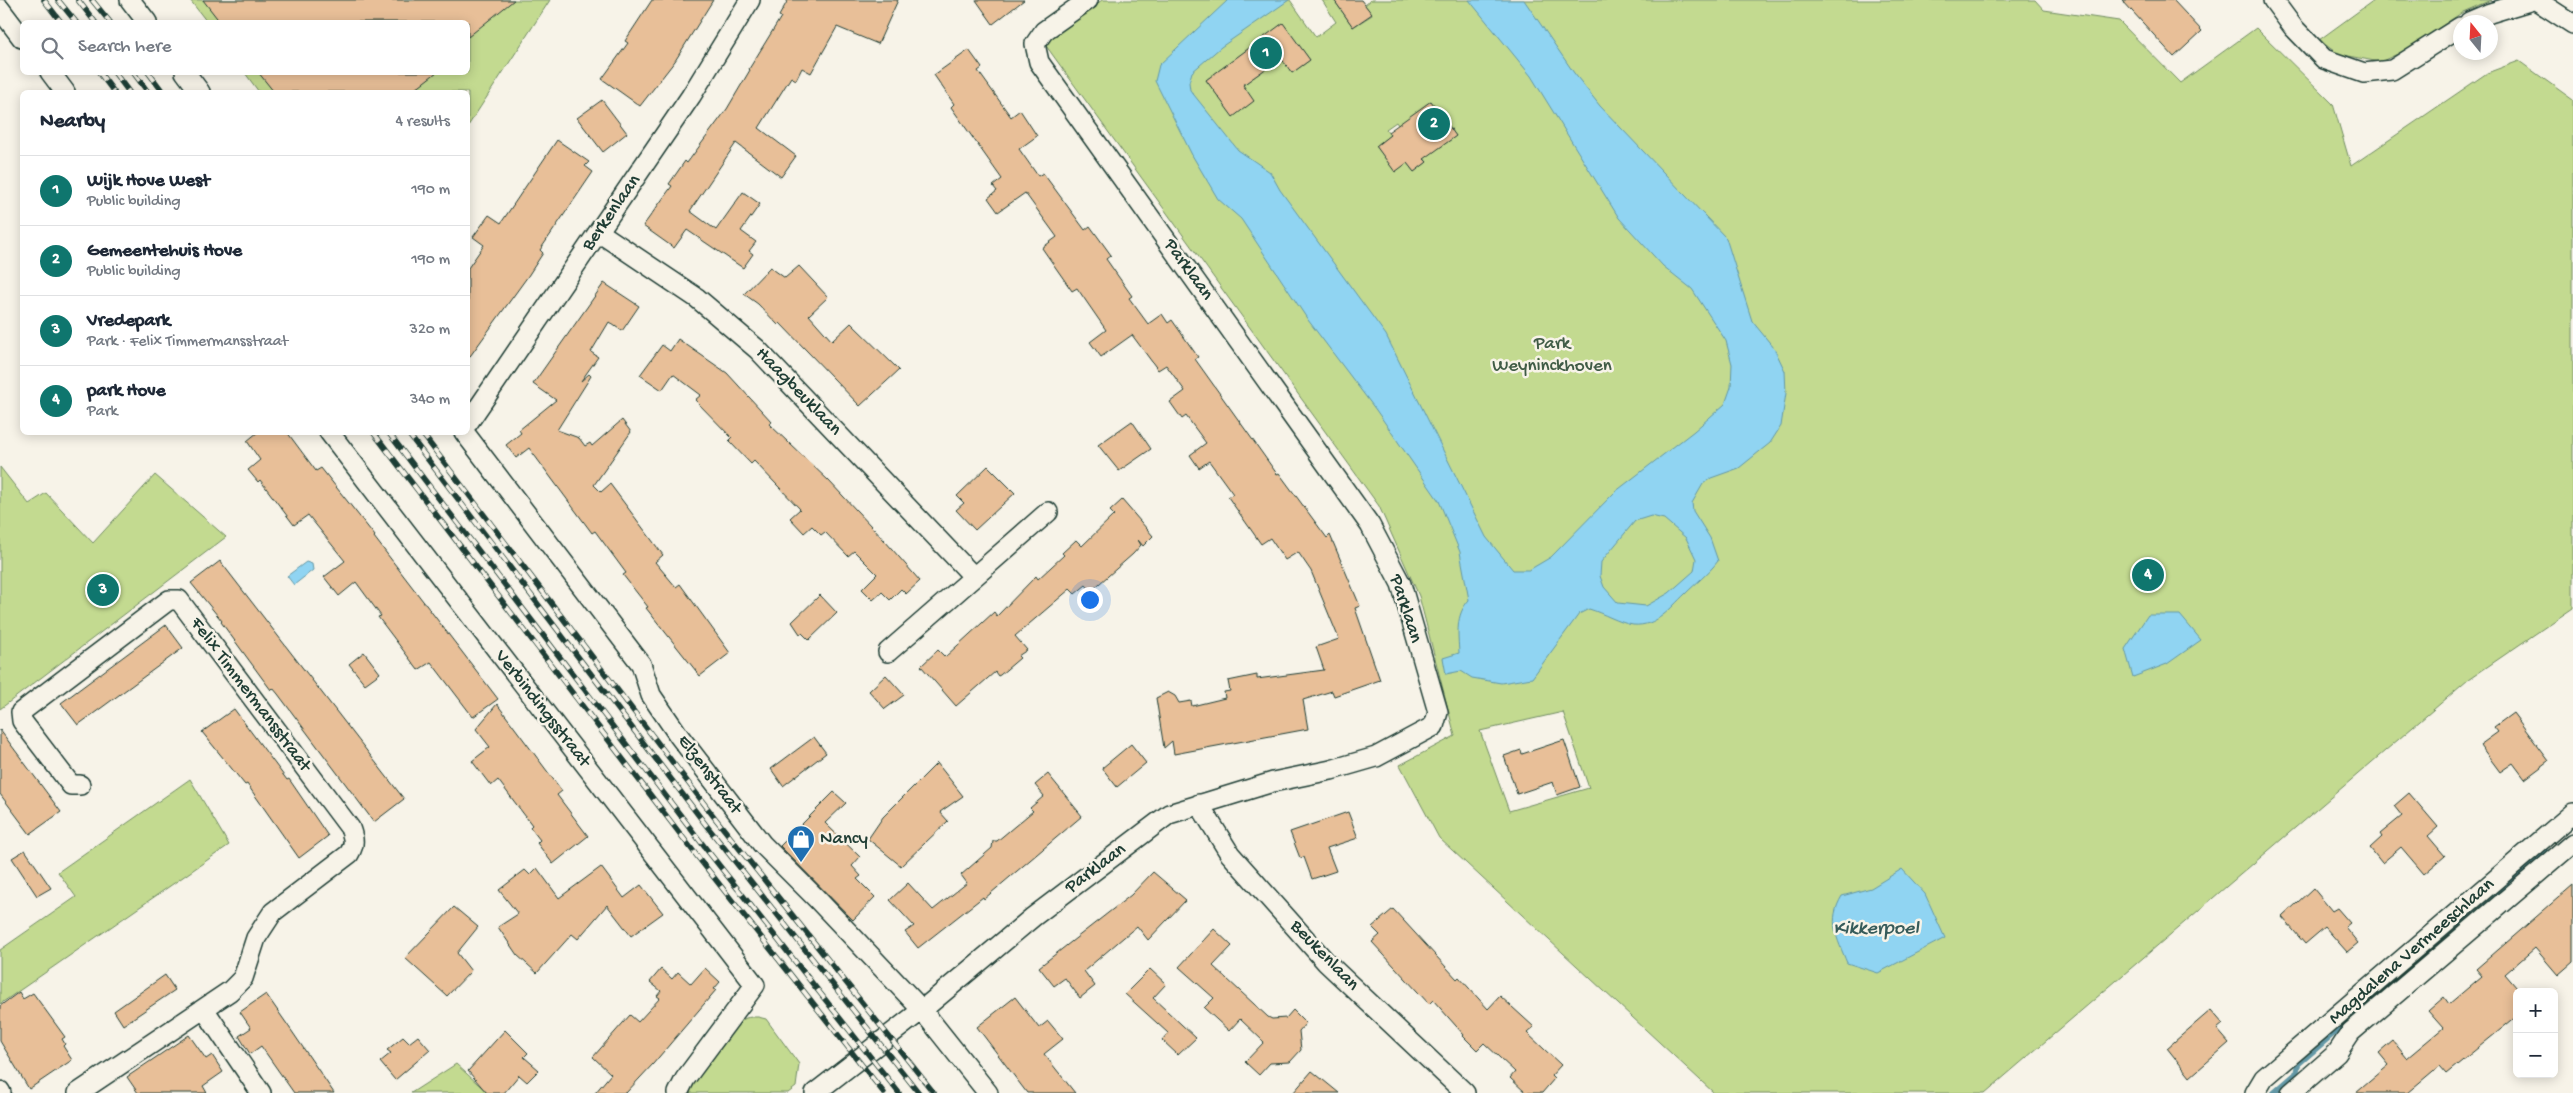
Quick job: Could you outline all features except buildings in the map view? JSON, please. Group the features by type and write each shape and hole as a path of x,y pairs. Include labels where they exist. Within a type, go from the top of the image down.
{"street":[{"path":"130,0 145,20"},
{"name":"Berkenlaan","path":"470,420 543,310 600,233 691,96 750,0"},
{"name":"Parklaan","path":"815,1093 836,1087 922,1010 1033,917 1169,814 1273,782 1331,770 1376,757 1434,726 1438,712 1400,584 1370,525 1040,62 1035,44 1044,31 1088,0"},
{"path":"2273,0 2293,27 2324,59 2364,74 2392,70 2453,31"},
{"path":"2485,15 2534,0 2573,24"},
{"path":"0,9 20,35"},
{"path":"52,75 64,90"},
{"path":"187,75 198,90"},
{"name":"Haagbeuklaan","path":"600,233 697,298 757,349 974,577"},
{"name":"Verbindingsstraat","path":"331,435 754,985 685,1078 678,1093"},
{"name":"Elzenstraat","path":"466,435 641,664 651,695 679,736 762,844 922,1010 988,1093"},
{"path":"888,652 1048,512"},
{"name":"Felix Timmermansstraat","path":"78,1093 230,991 243,978 256,938 273,912 349,854 354,847 354,838 350,828 179,600 169,600 20,712 22,721 71,785 80,785"},
{"name":"Beukenlaan","path":"1199,804 1230,854 1326,962 1465,1093"},
{"name":"Magdalena Vermeeschlaan","path":"2255,1093 2264,1078 2573,813"},
{"name":"Magdalena Vermeeschlaan","path":"2291,1093 2336,1053 2351,1032 2573,843"},
{"path":"204,1009 261,1093"}],"green space":[{"path":"190,0 550,0 470,123 470,90 258,90 246,75 470,75 470,20 205,20"},
{"name":"Park Weyninckhoven","path":"1102,0 1290,0 1316,37 1336,22 1322,0 1334,0 1353,27 1372,15 1365,5 1371,0 2035,0 2044,10 2119,21 2180,83 2256,28 2333,104 2351,166 2487,73 2519,61 2573,100 2573,608 2468,680 1985,1093 1714,1093 1439,838 1400,765 1455,736 1419,596 1379,506 1044,43","holes":["1283,24 1310,60 1292,73 1281,58 1243,85 1233,116 1206,80","1431,101 1456,136 1439,148 1421,154 1427,162 1414,172 1407,163 1395,171 1376,146 1390,135 1386,129 1396,122 1401,129 1415,113","1563,712 1589,788 1509,811 1480,731"]},
{"path":"2374,0 2491,0 2458,15 2453,15 2453,19 2404,51 2380,62 2338,54 2319,40"},
{"path":"0,467 29,504 46,493 93,543 155,475 226,537 0,709"},
{"path":"190,779 229,845 0,1004 0,950 76,897 58,872"},
{"path":"758,1017 766,1019 799,1064 796,1087 788,1093 687,1093 722,1040 731,1030 746,1018"},
{"path":"456,1064 488,1093 411,1093"}],"water":[{"path":"1228,0 1289,0 1221,47 1192,72 1189,82 1190,90 1238,150 1270,172 1280,190 1386,335 1486,537 1513,570 1529,570 1551,557 1615,492 1694,431 1725,404 1731,387 1732,364 1726,341 1692,289 1663,266 1619,218 1531,76 1469,0 1524,0 1574,73 1600,106 1726,238 1752,321 1774,348 1785,371 1786,393 1781,426 1770,443 1739,468 1711,478 1703,484 1692,503 1693,511 1710,538 1718,561 1710,570 1662,616 1649,623 1642,625 1628,624 1589,609 1579,614 1532,678 1501,683 1472,678 1461,671 1446,674 1443,658 1459,653 1459,618 1469,600 1460,552 1439,501 1376,410 1308,320 1241,219 1218,199 1192,155 1155,81 1159,65","holes":["1651,516 1664,519 1686,538 1696,559 1694,571 1669,593 1646,606 1618,603 1604,587 1600,576 1601,562 1635,521"]},
{"path":"306,562 312,564 313,570 294,585 287,576"},
{"path":"2148,615 2180,615 2201,640 2167,664 2133,677 2125,649"},
{"name":"Kikkerpoel","path":"1902,869 1925,894 1945,938 1878,973 1847,963 1837,937 1834,922 1837,905 1842,896 1871,888"}],"waterway":[{"path":"2274,1093 2296,1074 2298,1064 2545,851"}],"railway":[{"path":"44,0 59,20"},
{"path":"58,0 74,20"},
{"path":"78,0 93,20"},
{"path":"92,0 108,20"},
{"path":"101,75 112,90"},
{"path":"116,75 128,90"},
{"path":"135,75 146,90"},
{"path":"150,75 162,90"},
{"path":"375,435 697,856 884,1093"},
{"path":"390,435 707,850 899,1093"},
{"path":"409,435 706,825 919,1093"},
{"path":"423,435 715,818 934,1093"}],"place":[{"name":"Wijk Hove West","path":"1266,53"},
{"name":"Gemeentehuis Hove","path":"1434,124"},
{"name":"park Hove","path":"2148,575"},
{"name":"Vredepark","path":"103,590"},
{"name":"Nancy","path":"801,863"}]}
